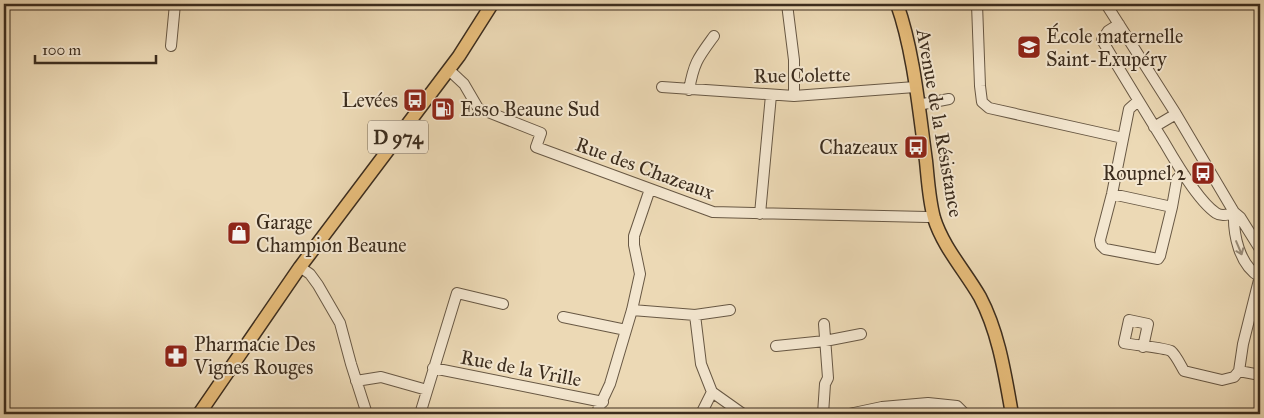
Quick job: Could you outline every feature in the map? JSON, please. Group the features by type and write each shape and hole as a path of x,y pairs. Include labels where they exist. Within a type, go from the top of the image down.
{"main road":[{"name":"D 974","path":"199,414 300,267 470,41 492,4"},
{"name":"Avenue de la Résistance","path":"897,4 906,35 915,86 934,216 947,246 986,310 999,348 1012,414"}],"street":[{"path":"171,46 175,4"},
{"path":"787,4 794,60 794,96"},
{"path":"977,4 982,102 989,108 1123,138"},
{"path":"1106,4 1176,114 1234,212 1240,217 1260,249"},
{"path":"1119,24 1108,31 1102,40 1138,101 1183,173 1207,205 1216,214 1227,215 1234,212"},
{"path":"689,90 692,70 697,59 714,36"},
{"name":"Rue des Chazeaux","path":"449,70 464,84 478,108 541,133 536,146 713,212 934,216"},
{"name":"Rue Colette","path":"662,87 771,96 794,96 915,86"},
{"path":"760,214 771,96"},
{"path":"918,105 949,99"},
{"path":"1138,101 1129,109 1112,194 1100,240 1101,245 1105,249 1156,260 1160,256 1177,179 1183,173"},
{"path":"1154,127 1176,114"},
{"path":"596,414 603,402 616,367 632,310 640,274 634,236 650,189"},
{"path":"1112,194 1172,206"},
{"path":"1142,347 1167,349 1173,352 1184,371 1222,380 1234,377 1239,371 1243,344 1260,276 1249,268 1236,238 1233,224 1234,212"},
{"path":"300,267 310,274 336,314 343,330 350,364 367,414"},
{"path":"420,414 457,293 503,304"},
{"path":"632,310 695,315 730,310"},
{"path":"695,315 701,364 712,392 743,414"},
{"path":"563,317 626,330"},
{"path":"823,414 828,378 824,324"},
{"path":"776,346 825,341 861,334"},
{"name":"Rue de la Vrille","path":"433,368 603,402"},
{"path":"1239,371 1260,375"},
{"path":"356,381 381,377 427,390"},
{"path":"701,414 712,392"},
{"path":"849,414 882,407 928,403 957,406 965,414"}],"place":[{"name":"École maternelle Saint-Exupéry","path":"1029,47"},
{"name":"Levées","path":"415,100"},
{"name":"Esso Beaune Sud","path":"443,109"},
{"name":"Chazeaux","path":"916,147"},
{"name":"Roupnel 2","path":"1203,173"},
{"name":"Garage Champion Beaune","path":"239,233"},
{"name":"Pharmacie Des Vignes Rouges","path":"176,356"}]}
